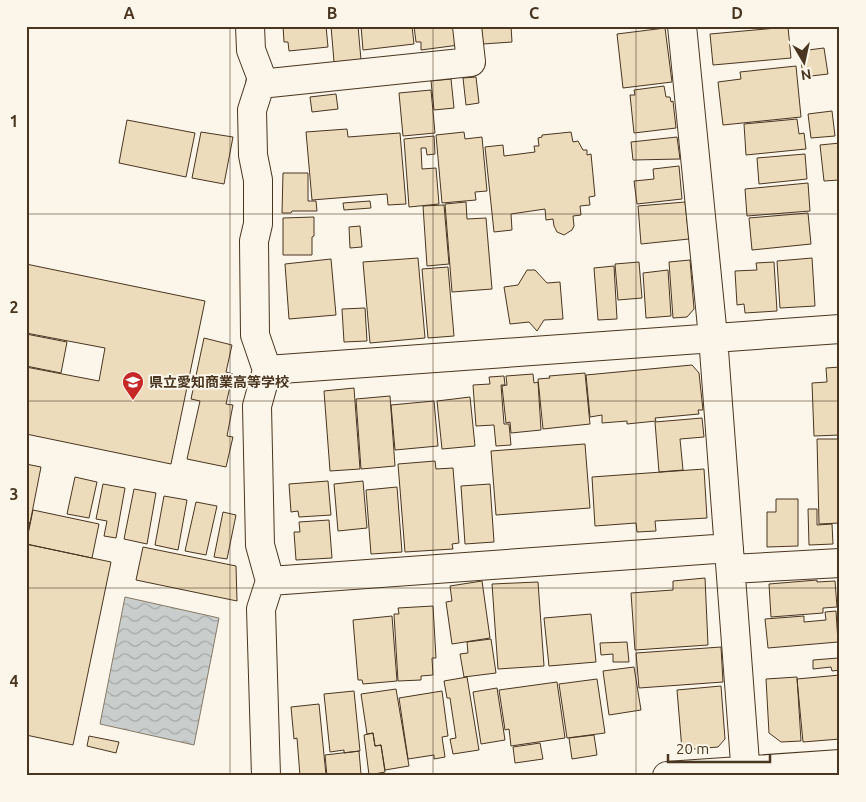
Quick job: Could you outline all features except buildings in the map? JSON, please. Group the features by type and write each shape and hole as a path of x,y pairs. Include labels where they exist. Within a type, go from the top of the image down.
{"street":[{"path":"250,26 251,50 262,79 252,110 253,154 258,180 258,224 254,241 255,335 267,370 257,406 260,545 270,581 261,609 266,776"},
{"path":"260,84 471,62 467,26"},
{"path":"682,26 713,338 746,773"},
{"path":"267,370 840,329"},
{"path":"270,581 730,559 840,563"},
{"path":"667,776 746,773 840,764"}],"water":[{"path":"125,597 219,618 194,745 100,724"}],"place":[{"name":"県立愛知商業高等学校","path":"133,401"}]}
